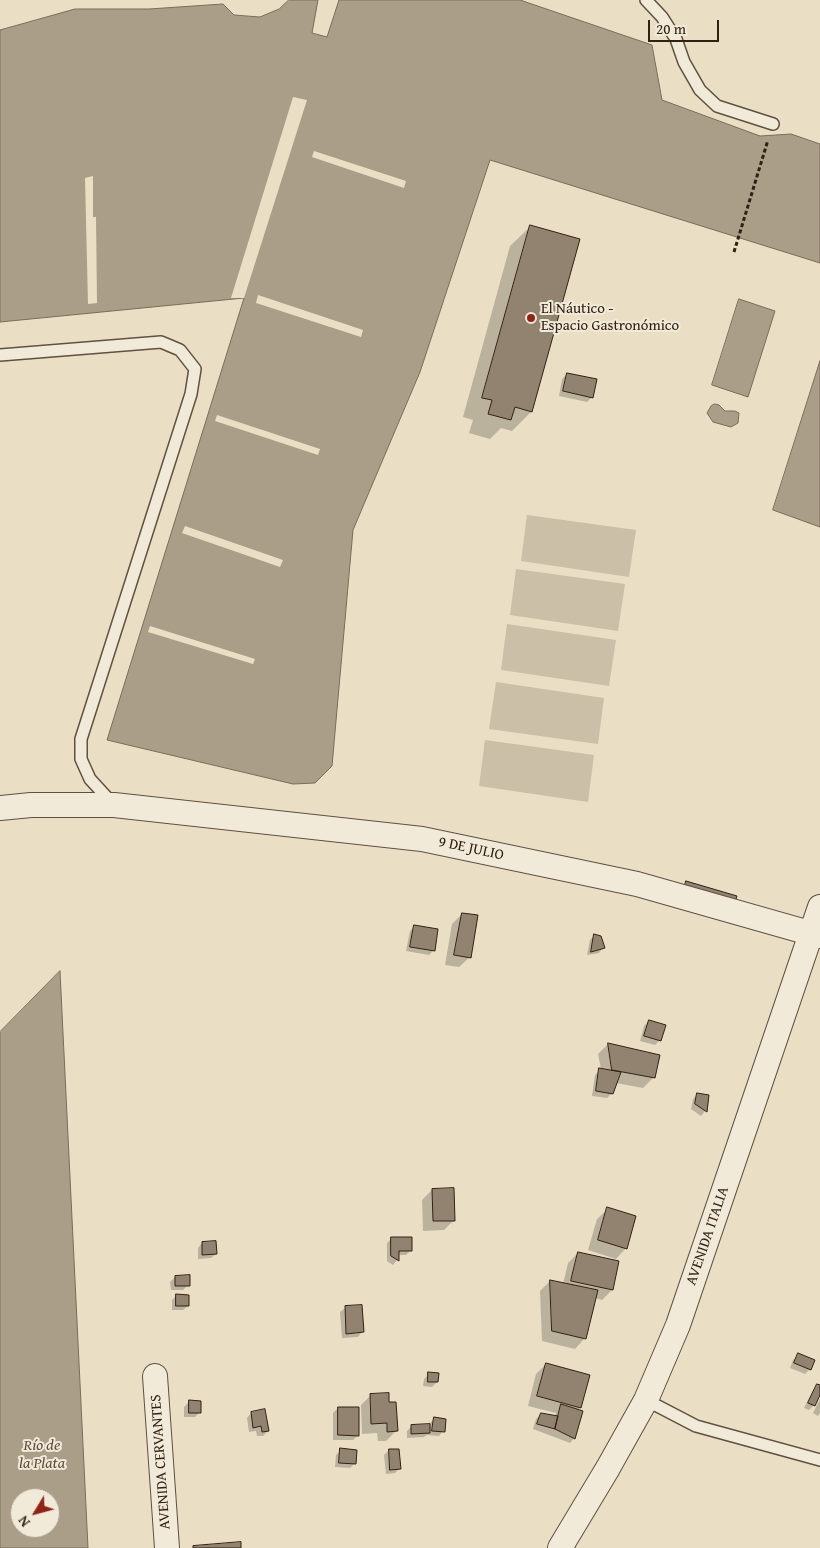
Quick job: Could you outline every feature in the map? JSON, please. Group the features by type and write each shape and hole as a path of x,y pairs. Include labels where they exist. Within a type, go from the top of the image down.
{"street":[{"name":"9 DE JULIO","path":"0,808 114,805 422,839 637,884 816,934"},
{"name":"AVENIDA ITALIA","path":"560,1548 646,1400 678,1325 816,934 820,906"},
{"name":"AVENIDA CERVANTES","path":"155,1376 167,1548"}],"lane":[{"path":"646,0 662,17 676,39 684,62 700,90 717,106 771,129"},
{"path":"0,356 160,342 180,350 195,369 191,394 81,739 81,759 90,779 114,805"},
{"path":"646,1400 696,1426 820,1460"}],"path":[{"path":"734,252 771,129"}],"shaded area":[{"path":"527,515 636,530 629,577 521,561"},
{"path":"516,569 625,584 618,631 510,615"},
{"path":"507,624 616,640 609,686 501,670"},
{"path":"496,682 604,698 598,744 489,729"},
{"path":"485,740 594,755 588,802 479,786"}],"water":[{"path":"289,0 318,0 312,33 327,37 339,0 520,0 652,45 662,100 760,136 791,134 820,144 820,263 490,160 420,372 353,530 332,766 315,783 293,784 107,740 244,298 0,322 0,30 75,9 149,9 223,4 234,15 260,17 279,9"},
{"path":"739,299 775,311 748,397 712,385"},
{"path":"820,361 820,527 773,510"},
{"path":"715,404 725,411 739,413 738,423 731,427 713,422 707,413 711,406"},
{"name":"Río de la Plata","path":"60,971 88,1548 0,1548 0,1032"}],"pier":[{"path":"293,97 307,100 244,298 231,298"},
{"path":"314,151 406,181 404,188 312,157"},
{"path":"93,176 93,217 96,217 97,303 88,304 85,178"},
{"path":"258,295 363,330 361,337 256,303"},
{"path":"217,415 320,449 318,455 215,421"},
{"path":"185,526 283,560 280,567 182,533"},
{"path":"150,626 255,659 253,664 148,632"}],"building":[{"name":"El Náutico - Espacio Gastronómico","path":"530,225 580,239 532,412 515,407 511,420 488,414 492,400 482,398"},
{"path":"567,373 597,379 593,398 563,391"},
{"path":"686,881 737,896 734,905 684,890"},
{"path":"462,913 478,915 471,958 454,955"},
{"path":"414,925 438,929 435,951 410,947"},
{"path":"594,934 601,936 605,948 591,952"},
{"path":"649,1020 666,1025 661,1041 644,1036"},
{"path":"608,1043 660,1055 655,1078 612,1070"},
{"path":"599,1068 621,1072 613,1094 596,1091"},
{"path":"697,1093 709,1095 707,1112 695,1104"},
{"path":"454,1188 455,1221 433,1221 432,1189"},
{"path":"607,1207 636,1216 627,1249 598,1240"},
{"path":"391,1237 412,1237 412,1251 399,1251 399,1261 391,1256"},
{"path":"216,1241 217,1254 202,1255 202,1242"},
{"path":"578,1252 619,1261 613,1290 571,1281"},
{"path":"190,1275 190,1286 175,1286 175,1276"},
{"path":"550,1280 598,1290 586,1339 552,1331"},
{"path":"176,1294 189,1295 189,1306 176,1306"},
{"path":"362,1305 364,1332 346,1334 345,1306"},
{"path":"798,1353 815,1360 811,1370 794,1363"},
{"path":"546,1363 590,1375 581,1408 537,1396"},
{"path":"428,1372 439,1373 438,1382 428,1382"},
{"path":"817,1384 820,1385 820,1395 815,1406 808,1403"},
{"path":"389,1393 389,1402 396,1402 398,1431 387,1432 387,1423 371,1424 370,1394"},
{"path":"189,1400 201,1401 201,1413 189,1413"},
{"path":"561,1404 583,1411 575,1439 555,1429"},
{"path":"338,1407 359,1407 359,1436 338,1435"},
{"path":"265,1409 269,1431 262,1432 261,1426 253,1428 251,1412"},
{"path":"541,1413 558,1416 555,1429 537,1424"},
{"path":"434,1417 446,1419 445,1432 432,1431"},
{"path":"430,1424 430,1433 411,1434 411,1425"},
{"path":"340,1448 357,1450 356,1464 339,1463"},
{"path":"389,1449 399,1449 401,1469 390,1470"},
{"path":"241,1542 241,1548 193,1548 193,1546"}],"place":[{"name":"El Náutico - Espacio Gastronómico","path":"531,318"}]}
